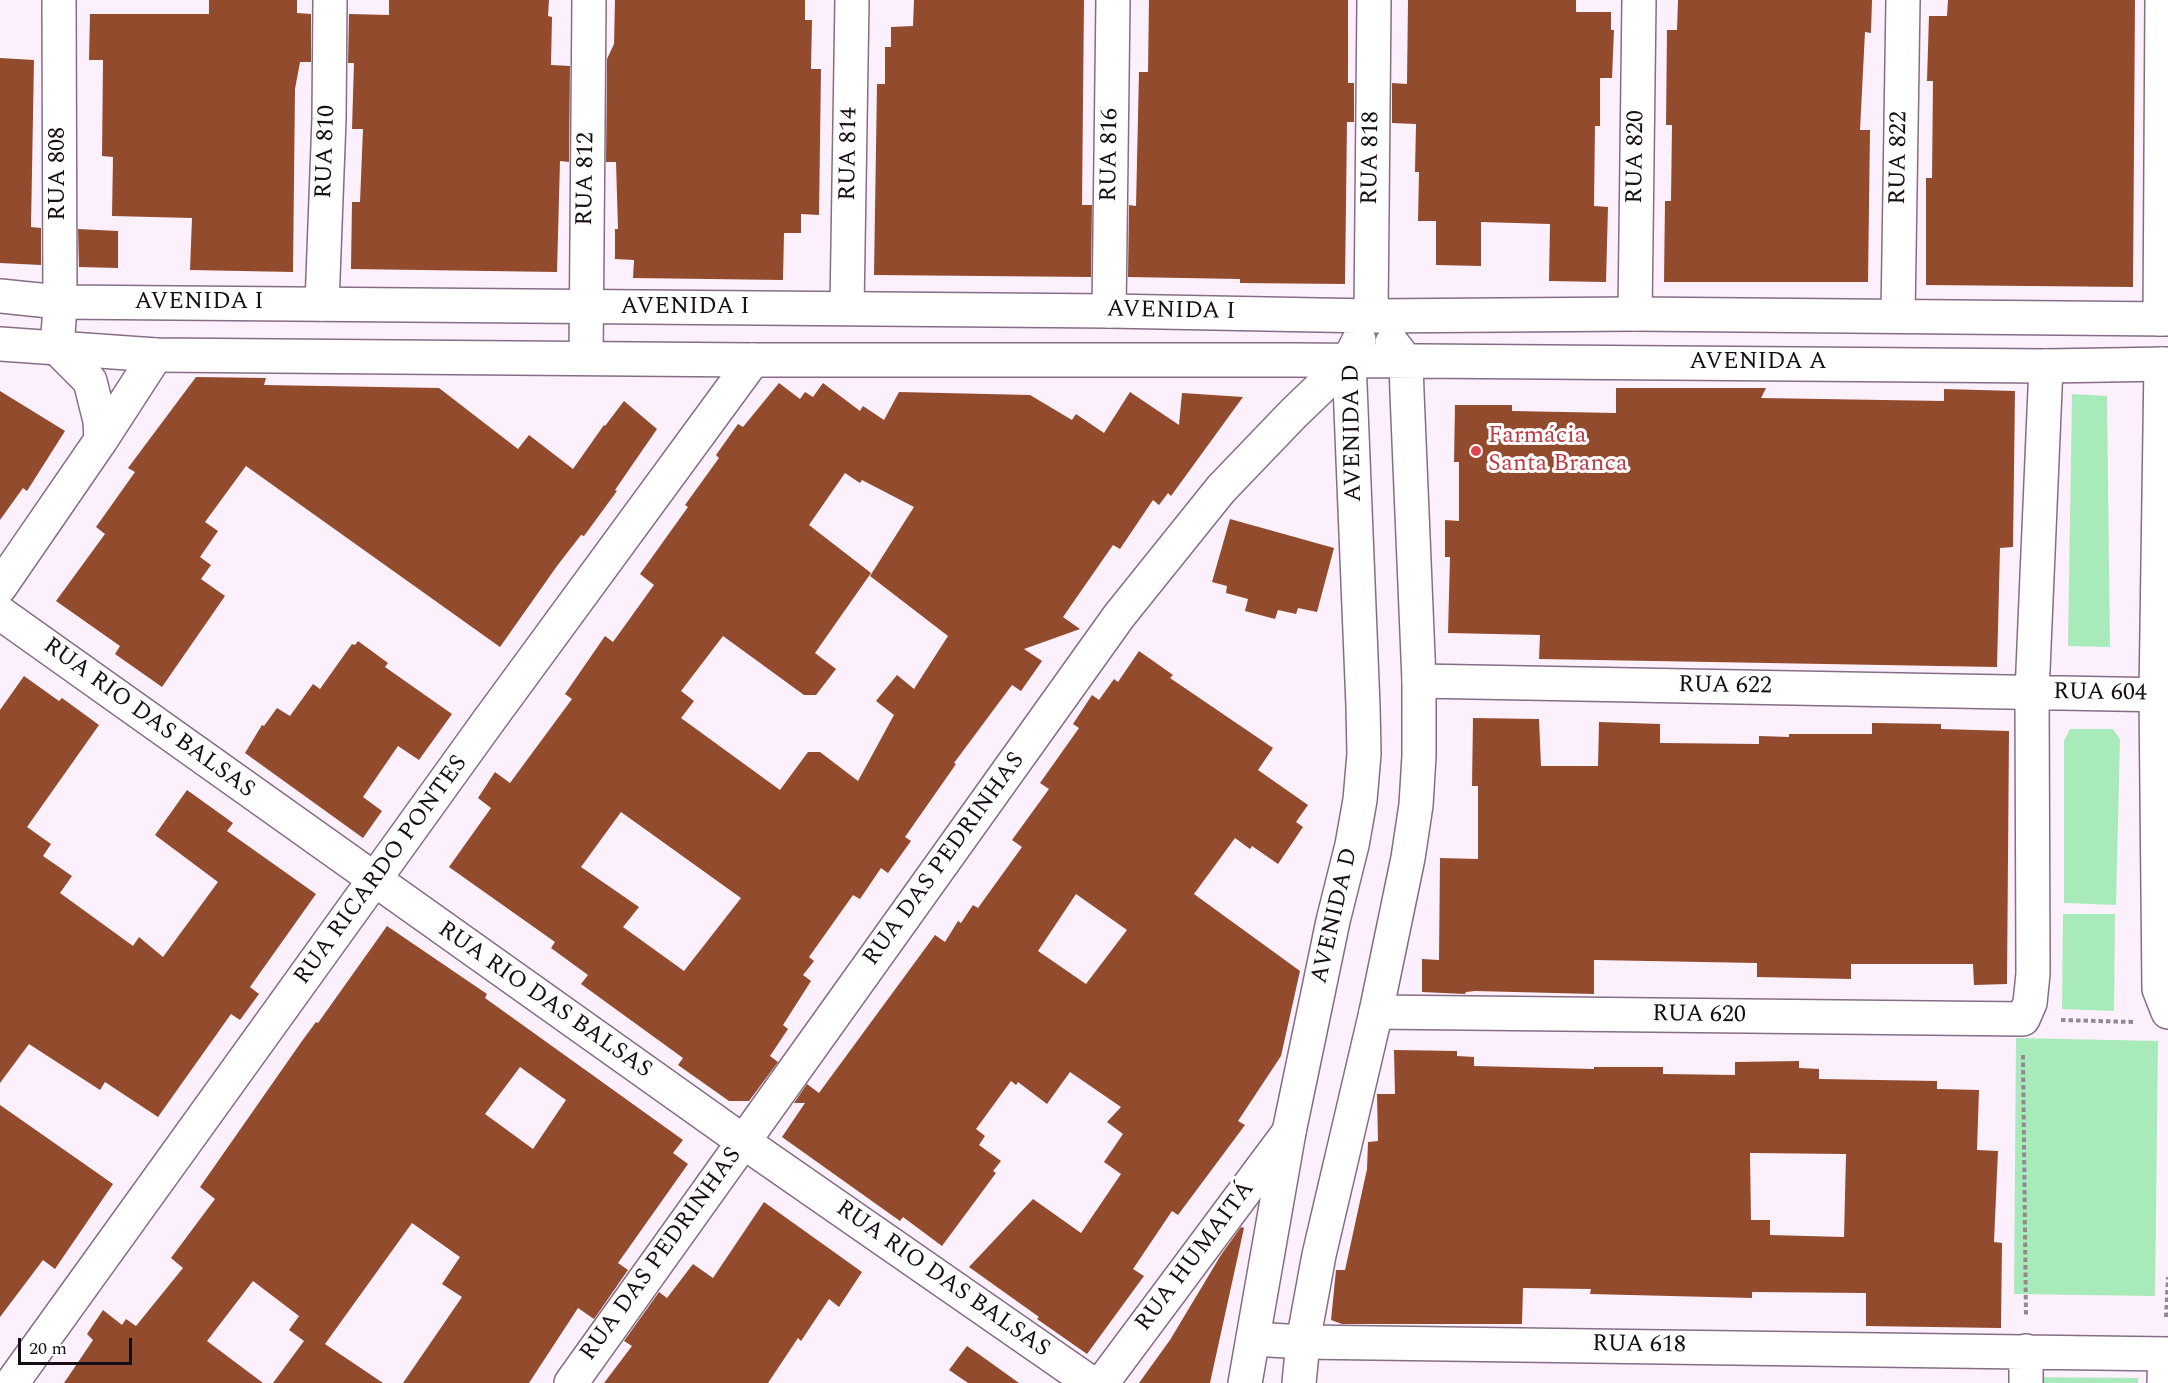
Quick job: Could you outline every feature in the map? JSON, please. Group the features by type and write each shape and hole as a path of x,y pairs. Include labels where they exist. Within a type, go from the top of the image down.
{"street":[{"name":"RUA 808","path":"57,348 59,0"},
{"name":"RUA 810","path":"322,304 329,119 330,0"},
{"name":"RUA 812","path":"586,358 589,0"},
{"name":"RUA 814","path":"847,308 852,0"},
{"name":"RUA 816","path":"1109,311 1113,0"},
{"name":"RUA 818","path":"1371,316 1374,0"},
{"name":"RUA 820","path":"1635,314 1639,0"},
{"name":"RUA 822","path":"1898,316 1903,0"},
{"path":"2162,0 2164,319"},
{"name":"AVENIDA I","path":"0,296 59,302 585,308 847,308 1371,316"},
{"name":"AVENIDA A","path":"1371,316 1635,314 2164,319"},
{"name":"AVENIDA D","path":"1245,1383 1289,1132 1333,921 1352,846 1364,754 1348,360 1371,316 1406,361"},
{"path":"1852,364 1854,316"},
{"name":"AVENIDA I","path":"0,344 156,355 753,360 1348,360"},
{"path":"57,348 90,381 100,421 100,440"},
{"path":"0,587 156,355"},
{"name":"RUA RICARDO PONTES","path":"12,1383 487,723 753,360"},
{"name":"AVENIDA A","path":"1348,360 2046,366 2164,364"},
{"name":"RUA DAS PEDRINHAS","path":"571,1383 1119,616 1221,489 1348,360"},
{"path":"1299,1383 1303,1342 1319,1255 1376,1012 1408,858 1416,806 1419,681 1406,361"},
{"path":"2164,364 2159,988 2168,1012"},
{"path":"2023,1019 2030,1003 2034,974 2032,693 2046,366"},
{"name":"RUA RIO DAS BALSAS","path":"0,613 743,1142 1091,1383"},
{"name":"RUA 622","path":"1419,681 2032,693"},
{"name":"RUA 604","path":"2032,693 2162,695"},
{"name":"RUA 620","path":"1376,1012 2023,1019"},
{"name":"RUA HUMAITÁ","path":"1102,1383 1289,1132"},
{"name":"RUA 618","path":"1253,1339 1303,1342 2026,1351 2166,1364"},
{"path":"2026,1351 2026,1383"}],"path":[{"path":"2026,1351 2023,1019 2134,1022"}],"green space":[{"path":"2072,394 2107,396 2110,647 2068,646"},
{"path":"2070,729 2113,729 2120,739 2116,905 2064,903 2064,741"},
{"path":"2063,914 2115,914 2114,1011 2062,1009"},
{"path":"2016,1038 2158,1041 2155,1296 2014,1294"},
{"path":"2024,1377 2138,1378 2138,1383 2024,1383"}],"building":[{"path":"209,0 297,0 297,13 311,14 311,62 300,62 295,89 293,272 190,270 192,218 112,216 113,157 102,156 103,60 89,60 90,14 209,14"},
{"path":"389,0 549,0 548,16 552,17 551,65 570,66 569,162 560,161 557,272 351,269 352,202 360,202 363,129 352,129 354,63 348,63 349,14 389,15"},
{"path":"615,0 805,0 805,20 812,20 811,69 821,69 819,215 801,214 801,233 784,233 783,280 633,278 634,260 615,259 615,229 618,229 616,162 606,162 607,59 614,44"},
{"path":"914,0 1084,0 1082,205 1092,205 1091,277 874,275 877,84 885,84 885,47 891,47 891,27 913,26"},
{"path":"1149,0 1348,0 1348,83 1354,83 1354,122 1347,122 1345,284 1240,283 1240,279 1128,277 1129,205 1136,206 1139,72 1148,72"},
{"path":"1408,0 1576,0 1576,12 1611,12 1611,30 1614,30 1612,78 1600,78 1600,126 1595,126 1594,206 1608,207 1606,282 1549,281 1550,224 1481,222 1481,266 1436,265 1436,221 1418,221 1419,172 1415,172 1416,124 1392,123 1392,83 1407,84"},
{"path":"1678,0 1872,0 1871,33 1865,32 1860,130 1870,130 1868,282 1664,282 1665,201 1671,201 1672,125 1666,125 1667,30 1677,30"},
{"path":"1948,0 2135,0 2133,287 1926,285 1926,178 1932,178 1933,81 1927,81 1929,16 1947,16"},
{"path":"0,58 34,60 31,227 41,228 41,265 0,263"},
{"path":"78,229 118,231 118,268 79,267"},
{"path":"196,377 266,378 264,385 439,388 518,449 529,435 573,469 624,401 657,429 615,490 617,491 584,536 581,535 557,566 500,647 246,466 205,522 218,531 200,557 211,565 201,579 225,596 162,687 115,654 120,646 56,601 105,534 96,527 135,472 128,468"},
{"path":"779,383 800,399 805,392 813,397 823,383 860,411 863,406 884,420 899,392 1030,395 1072,420 1076,414 1104,433 1130,392 1179,425 1182,393 1243,397 1171,496 1168,493 1159,505 1153,500 1120,549 1113,545 1063,617 1080,629 1024,649 1042,661 1021,691 1012,685 954,763 956,764 905,837 911,841 888,873 881,868 860,899 853,895 809,957 814,961 803,975 811,981 783,1025 788,1029 770,1056 778,1062 749,1101 729,1101 678,1065 683,1058 581,984 588,975 551,948 555,942 449,867 491,808 478,798 495,772 510,783 572,699 565,694 605,636 613,642 654,585 640,574 688,507 685,505 719,458 716,455 738,424 743,427","holes":["845,473 860,483 862,480 914,507 870,576 948,636 914,689 897,675 876,701 894,715 858,781 820,752 808,752 780,790 681,718 694,701 681,691 723,636 804,695 816,695 836,669 815,653 871,573 809,525","621,812 741,898 684,971 623,927 639,907 581,867"]},
{"path":"1616,388 1766,388 1761,398 1944,401 1944,389 2015,391 2013,547 2000,548 1997,667 1539,659 1540,635 1448,633 1450,557 1445,557 1445,520 1459,521 1459,462 1454,462 1455,405 1512,405 1512,411 1616,413"},
{"path":"0,391 65,431 27,491 23,488 0,520"},
{"path":"1230,519 1334,548 1317,612 1298,608 1296,614 1278,610 1275,619 1245,611 1248,599 1226,593 1227,586 1212,582"},
{"path":"358,641 388,663 385,667 452,714 419,760 398,746 363,797 382,811 363,838 245,753 262,725 264,726 277,708 290,716 313,684 320,689 352,644 355,645"},
{"path":"1139,651 1173,675 1170,678 1273,748 1258,770 1308,805 1296,822 1303,827 1278,864 1252,846 1250,849 1235,838 1194,894 1300,971 1281,1056 1238,1121 1245,1125 1178,1215 1172,1211 1133,1269 1144,1276 1087,1354 969,1267 1033,1199 1081,1233 1121,1174 1104,1162 1123,1134 1107,1122 1121,1107 1070,1072 1047,1104 1018,1082 1016,1085 1011,1081 976,1129 985,1136 979,1145 1001,1161 993,1171 996,1173 942,1246 903,1217 900,1221 782,1137 805,1103 794,1103 807,1084 819,1093 935,935 945,942 958,921 961,923 973,905 978,908 1022,847 1012,840 1049,789 1040,783 1079,728 1073,724 1092,695 1099,700 1114,679 1118,682","holes":["1076,894 1127,930 1086,984 1038,951"]},
{"path":"24,676 59,701 62,698 99,725 27,827 51,844 43,856 72,876 60,893 133,946 139,937 163,957 218,882 155,835 187,790 233,823 227,831 316,894 250,987 259,994 240,1020 231,1014 158,1117 105,1082 100,1090 29,1044 0,1083 0,710"},
{"path":"1473,718 1539,719 1541,766 1598,766 1599,722 1660,724 1660,743 1759,744 1759,736 1872,734 1872,723 1941,724 1941,729 2009,731 2007,984 1974,985 1973,964 1851,964 1851,979 1757,977 1757,963 1594,960 1594,994 1422,992 1422,959 1439,960 1440,858 1478,859 1478,786 1472,786"},
{"path":"387,926 487,994 485,998 683,1140 673,1153 688,1164 618,1263 628,1270 594,1319 578,1308 529,1383 403,1383 462,1297 442,1284 460,1257 412,1223 325,1344 383,1383 273,1383 304,1341 289,1330 299,1316 253,1281 207,1341 263,1383 64,1383 93,1340 87,1334 103,1310 122,1325 126,1319 136,1326 183,1268 171,1258 215,1199 200,1187 302,1041 316,1022 318,1023","holes":["520,1067 566,1100 533,1149 485,1114"]},
{"path":"1394,1050 1457,1051 1457,1056 1474,1057 1474,1066 1594,1069 1594,1067 1663,1067 1663,1074 1735,1075 1735,1062 1799,1061 1799,1068 1819,1069 1819,1079 1937,1081 1937,1089 1979,1090 1977,1150 1998,1151 1994,1242 2002,1243 2001,1328 1866,1326 1866,1293 1752,1292 1752,1298 1590,1294 1591,1289 1523,1288 1522,1324 1342,1324 1331,1320 1336,1270 1345,1270 1367,1169 1368,1142 1378,1141 1377,1094 1395,1094","holes":["1750,1153 1846,1154 1844,1237 1770,1235 1770,1220 1751,1220"]},
{"path":"0,1105 113,1184 55,1269 43,1260 0,1317"},
{"path":"764,1202 862,1272 839,1307 829,1299 801,1341 798,1338 768,1383 604,1383 632,1346 624,1341 659,1292 667,1298 693,1264 713,1278"},
{"path":"1241,1227 1244,1228 1210,1383 1139,1383 1170,1340 1221,1255"},
{"path":"967,1346 1019,1383 968,1383 949,1370"}],"place":[{"name":"Farmácia Santa Branca","path":"1476,451"}]}
